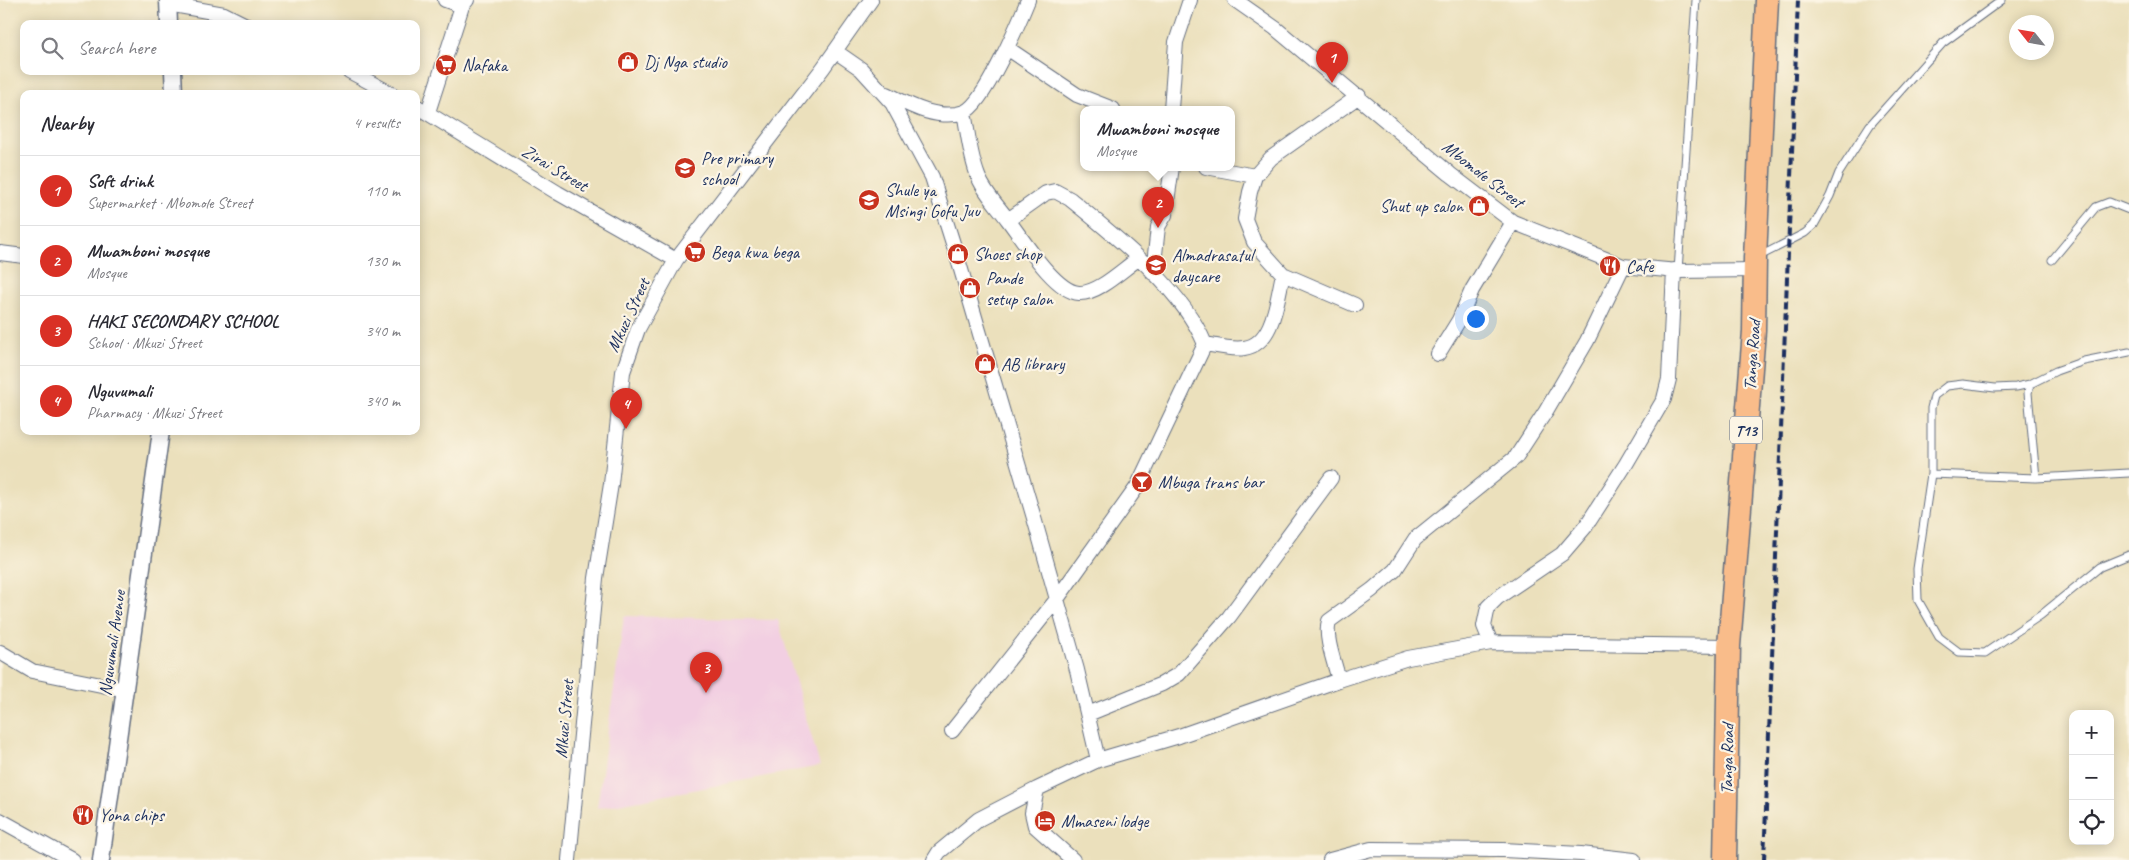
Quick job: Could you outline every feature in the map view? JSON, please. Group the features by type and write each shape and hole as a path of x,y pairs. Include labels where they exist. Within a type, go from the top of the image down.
{"highway":[{"name":"Tanga Road","path":"1725,860 1729,646 1754,331 1755,264 1767,0"}],"street":[{"path":"422,109 465,3 445,0"},
{"name":"Mkuzi Street","path":"569,860 596,578 611,484 623,372 638,329 676,260 835,51 871,0"},
{"path":"882,92 915,108 931,113 964,112 975,104 1007,48 1028,0"},
{"path":"1171,106 1176,42 1190,0"},
{"name":"Mbomole Street","path":"1235,0 1275,28 1359,96 1450,174 1513,222 1623,266 1676,270 1755,264"},
{"path":"169,20 168,2 224,14 236,20"},
{"path":"1007,48 1077,95 1105,106"},
{"path":"835,51 861,69 892,103 932,177 988,360 1057,599 1088,714 1098,760"},
{"path":"172,75 174,90"},
{"path":"356,75 385,90"},
{"path":"1355,305 1283,274 1254,242 1245,219 1255,176 1271,158 1359,96"},
{"name":"Zirai Street","path":"422,109 558,193 676,260"},
{"path":"964,112 978,176 988,194 1033,256 1051,276 1065,287 1078,293 1096,289 1138,259"},
{"path":"1153,273 1158,227 1165,215 1171,171"},
{"path":"1228,171 1255,176"},
{"path":"952,731 1057,599 1137,487 1205,344 1199,330 1173,291 1070,199 1055,191 1046,193 1008,220"},
{"path":"1438,354 1459,320 1472,290 1513,222"},
{"path":"0,253 20,256"},
{"path":"1339,680 1328,636 1327,627 1329,621 1372,590 1395,570 1416,538 1516,457 1546,411 1587,341 1623,266"},
{"path":"1490,643 1484,626 1488,607 1497,598 1562,554 1586,526 1626,464 1664,399 1671,360 1676,270"},
{"path":"1205,344 1242,349 1257,345 1267,334 1283,274"},
{"name":"Nguvumali Avenue","path":"101,860 160,435"},
{"path":"1088,714 1162,684 1179,674 1229,617 1331,478"},
{"path":"934,860 939,852 979,819 1098,760 1180,736 1339,680 1408,658 1490,643 1729,646"},
{"path":"0,652 32,671 126,690"},
{"path":"1037,789 1032,813 1035,826 1073,860"},
{"path":"0,820 72,860"},
{"path":"1330,860 1371,850 1503,850 1581,854 1634,860"}],"lane":[{"path":"1676,270 1696,0"},
{"path":"1755,264 1805,233 1814,225 1830,196 1839,173 1870,125 1943,44 2002,0"},
{"path":"2052,260 2096,207 2108,202 2129,210"},
{"path":"2129,352 2084,361 2016,388 1995,388 1963,384 1947,386 1934,396 1930,408 1931,474 1917,569 1918,600 1939,638 1959,652 1985,653 2041,615 2100,566 2129,555"},
{"path":"2030,384 2028,393 2036,478"},
{"path":"1931,474 2036,478 2129,474"}],"shaded area":[{"path":"624,616 778,620 820,766 597,808"}],"railway":[{"path":"1764,860 1798,0"}],"place":[{"name":"Dj Nga studio","path":"628,62"},
{"name":"Nafaka","path":"446,65"},
{"name":"Soft drink","path":"1332,83"},
{"name":"Pre primary school","path":"685,168"},
{"name":"Shule ya Msingi Gofu Juu","path":"869,200"},
{"name":"Shut up salon","path":"1479,206"},
{"name":"Mwamboni mosque","path":"1158,228"},
{"name":"Bega kwa bega","path":"695,252"},
{"name":"Shoes shop","path":"958,254"},
{"name":"Almadrasatul daycare","path":"1156,265"},
{"name":"Cafe","path":"1610,266"},
{"name":"Pande setup salon","path":"970,288"},
{"name":"AB library","path":"985,364"},
{"name":"Nguvumali","path":"626,429"},
{"name":"Mbuga trans bar","path":"1142,482"},
{"name":"HAKI SECONDARY SCHOOL","path":"706,693"},
{"name":"Yona chips","path":"83,815"},
{"name":"Mmaseni lodge","path":"1045,821"}]}
